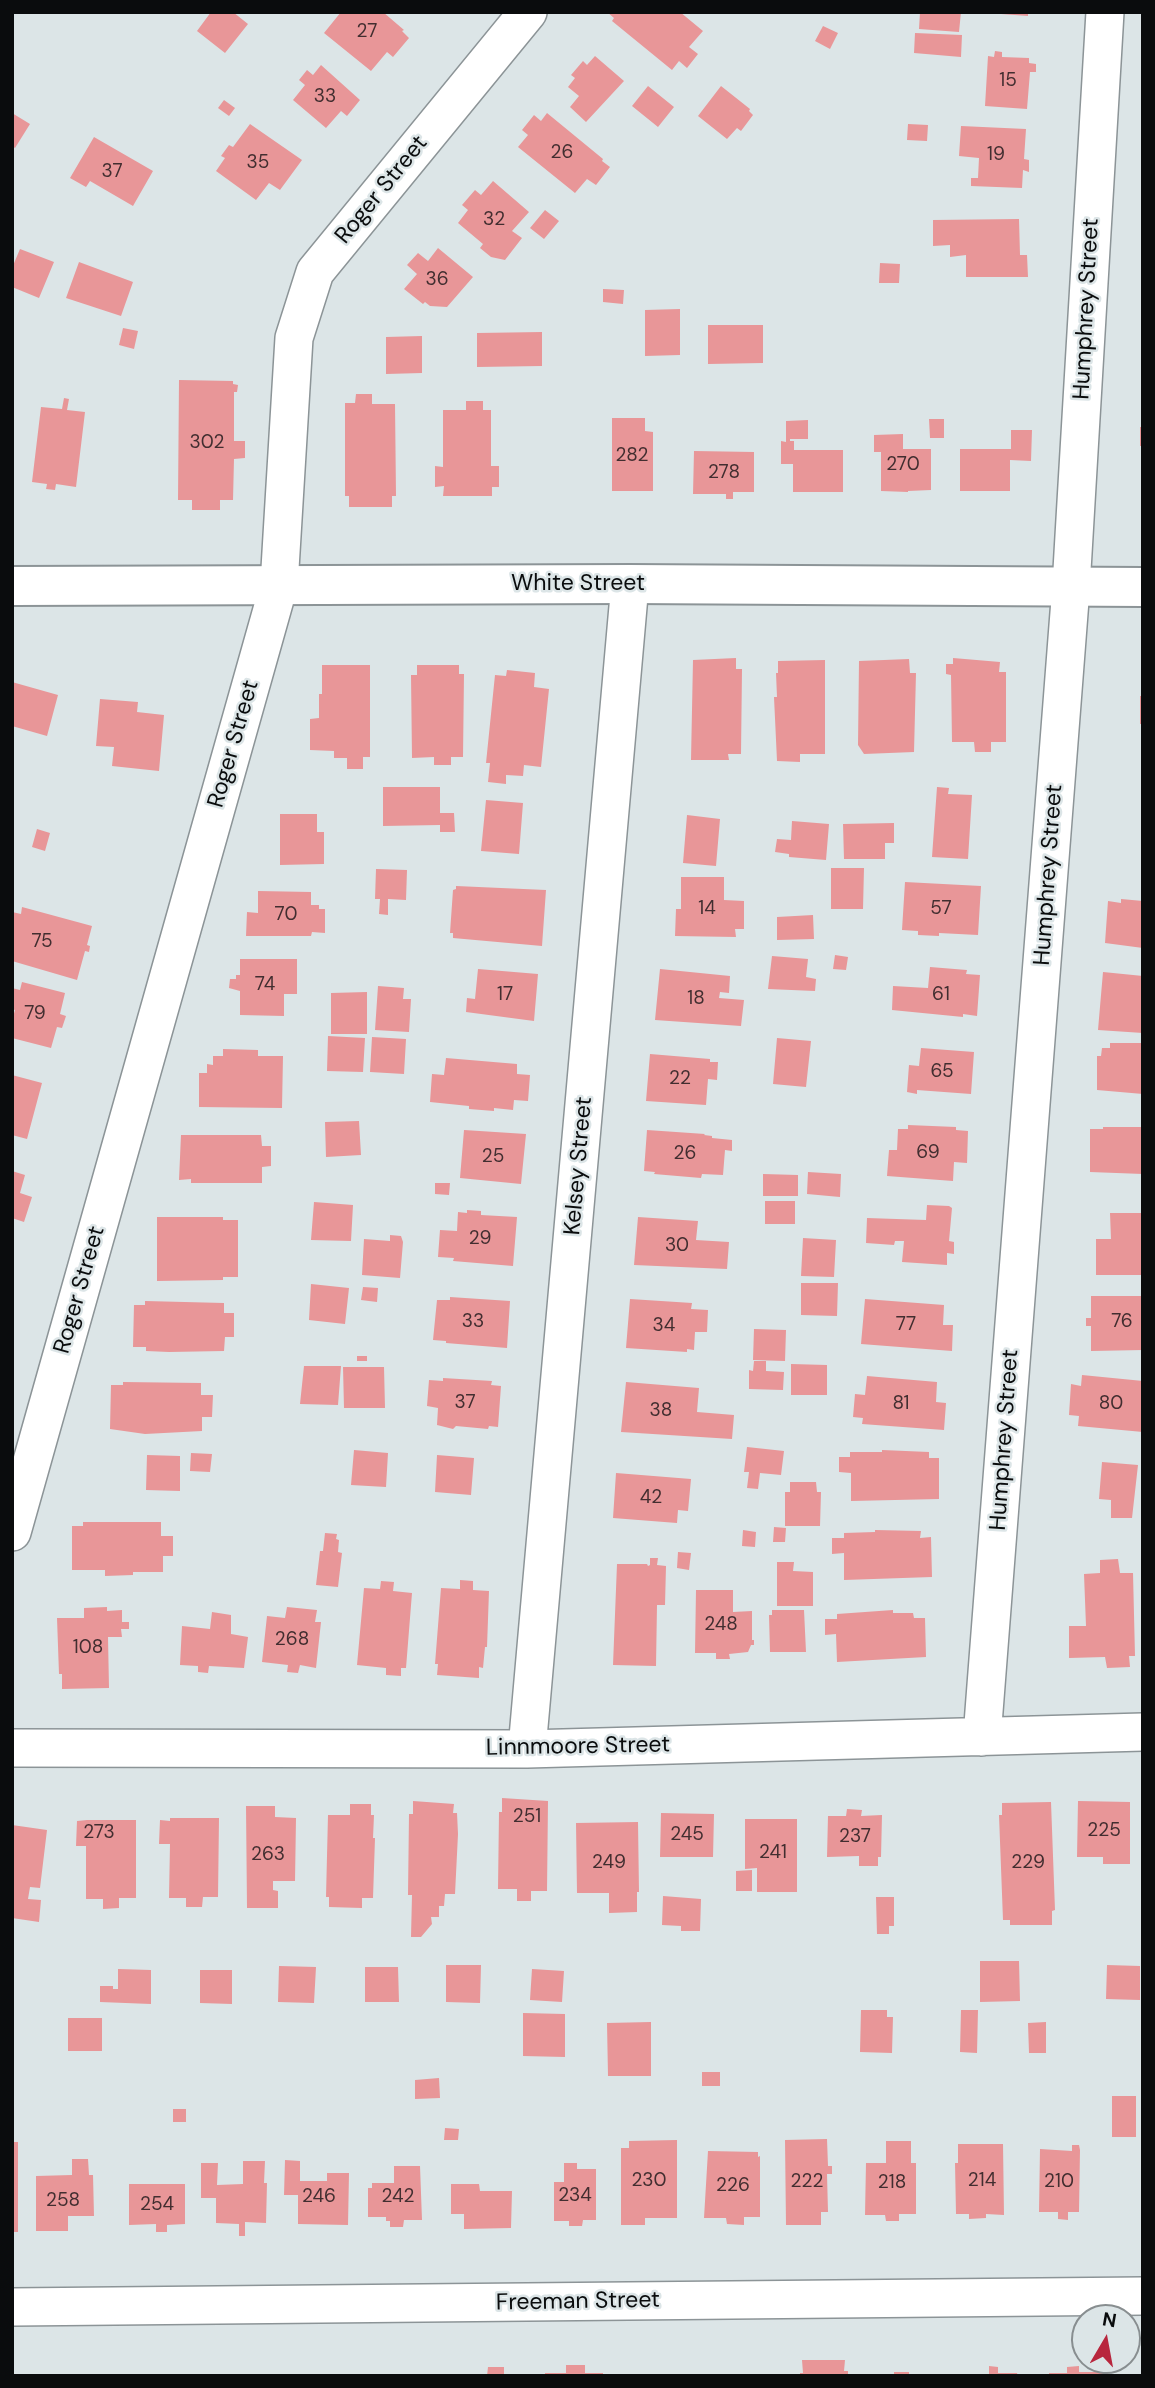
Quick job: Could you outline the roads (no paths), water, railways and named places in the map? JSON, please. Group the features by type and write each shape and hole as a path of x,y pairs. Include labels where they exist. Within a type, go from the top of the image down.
{"main road":[{"name":"White Street","path":"12,586 631,584 1143,587"}],"street":[{"name":"Roger Street","path":"12,1532 279,585 294,338 315,272 528,12"},
{"name":"Humphrey Street","path":"982,1737 1071,587 1105,12"},
{"name":"Kelsey Street","path":"527,1749 631,584"},
{"name":"Linnmoore Street","path":"12,1748 527,1749 1143,1732"},
{"name":"Freeman Street","path":"12,2307 1143,2296"}]}
